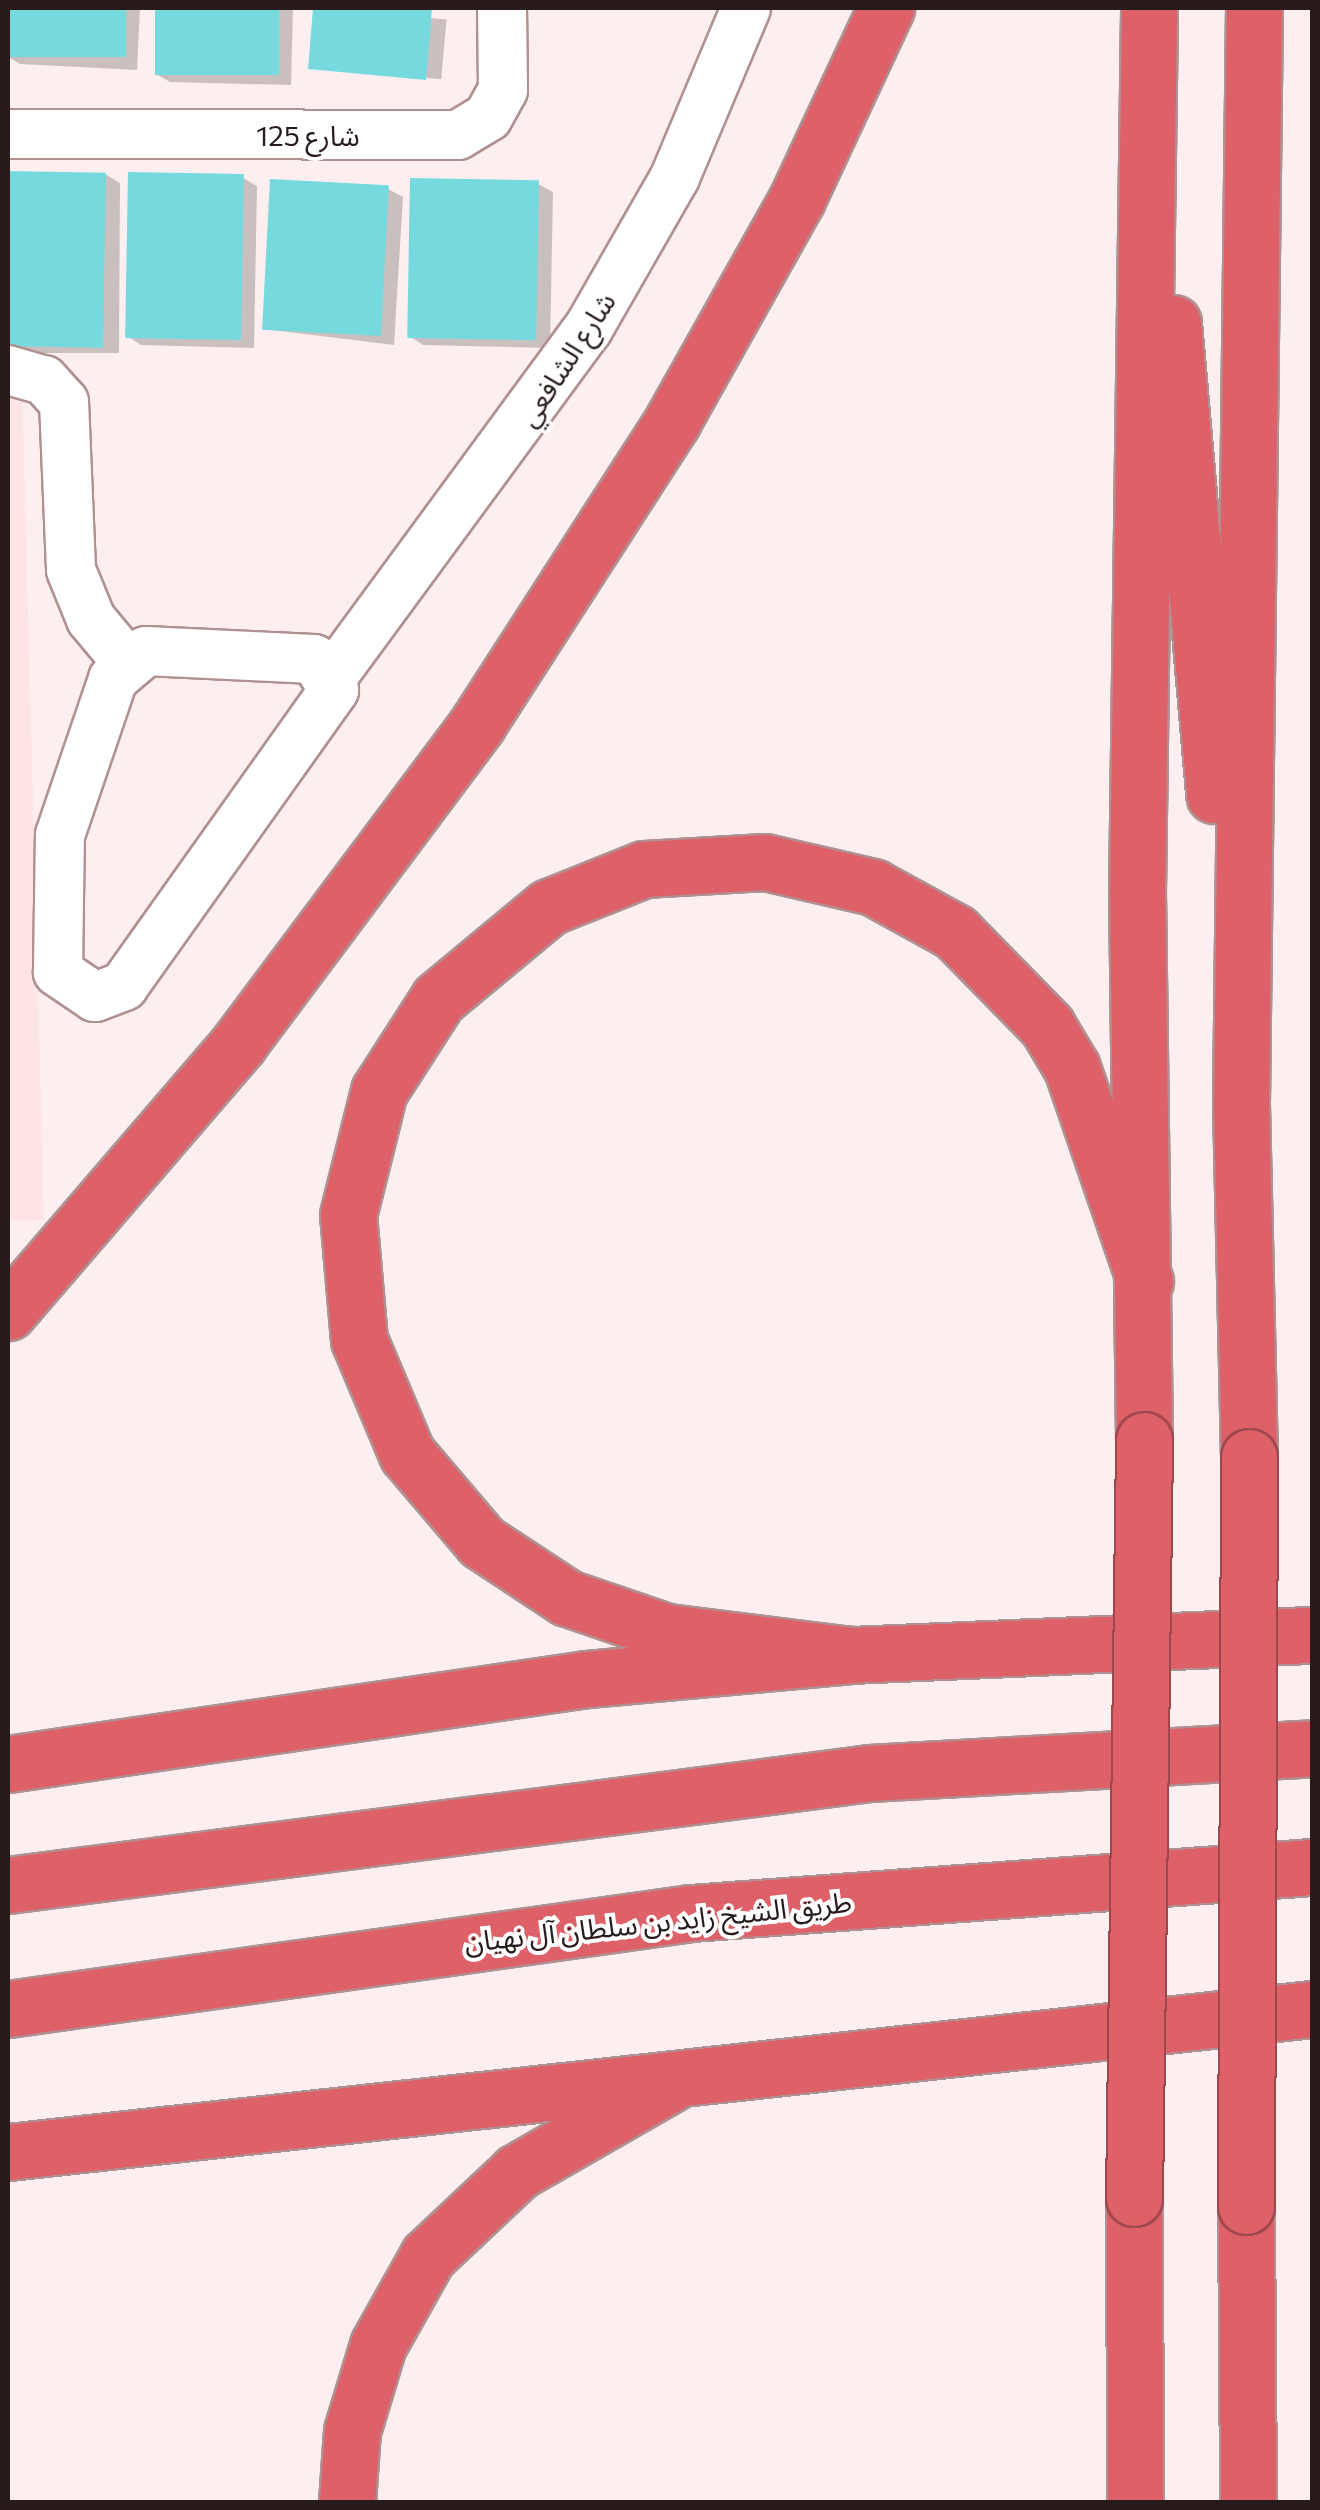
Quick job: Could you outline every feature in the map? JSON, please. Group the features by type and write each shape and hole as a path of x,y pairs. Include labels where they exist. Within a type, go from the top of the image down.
{"highway":[{"path":"8,1312 239,1044 478,723 673,420 797,199 886,8"},
{"path":"1248,2502 1249,1457 1241,1102 1254,8"},
{"path":"1149,31 1241,1102"},
{"path":"1136,2502 1134,2198 1145,1281 1137,853 1149,31"},
{"path":"851,1656 667,1632 567,1598 482,1542 406,1454 358,1340 348,1215 380,1092 438,999 549,907 644,870 765,862 873,887 954,932 1048,1026 1072,1068 1145,1281"},
{"path":"8,1764 587,1679 851,1656 1312,1634"},
{"path":"8,1885 870,1773 1312,1748"},
{"name":"طريق الشيخ زايد بن سلطان آل نهيان","path":"8,2008 691,1913 1312,1868"},
{"path":"8,2152 694,2071 1312,2010"},
{"path":"347,2502 352,2431 378,2345 428,2256 517,2172 694,2071"},
{"path":"1117,2502 1138,2416"}],"street":[{"name":"شارع 125","path":"8,134 458,135 488,117 503,90 502,8"},
{"name":"شارع الشافعي","path":"125,660 72,788 58,860 58,972 95,997 133,974 330,702 332,677 588,329 675,177 746,8"},
{"path":"8,370 44,380 64,402 71,570 91,619 125,660 146,652 301,657 332,677"}],"shaded area":[{"path":"8,385 22,385 44,1220 8,1221"}],"building":[{"path":"8,8 126,8 126,57 8,57"},
{"path":"155,8 279,8 279,75 155,75"},
{"path":"313,8 432,9 426,80 308,69"},
{"path":"8,171 106,173 103,348 8,346"},
{"path":"128,172 244,174 241,340 125,338"},
{"path":"410,178 539,180 536,340 407,338"},
{"path":"270,179 389,185 381,336 262,330"}]}
